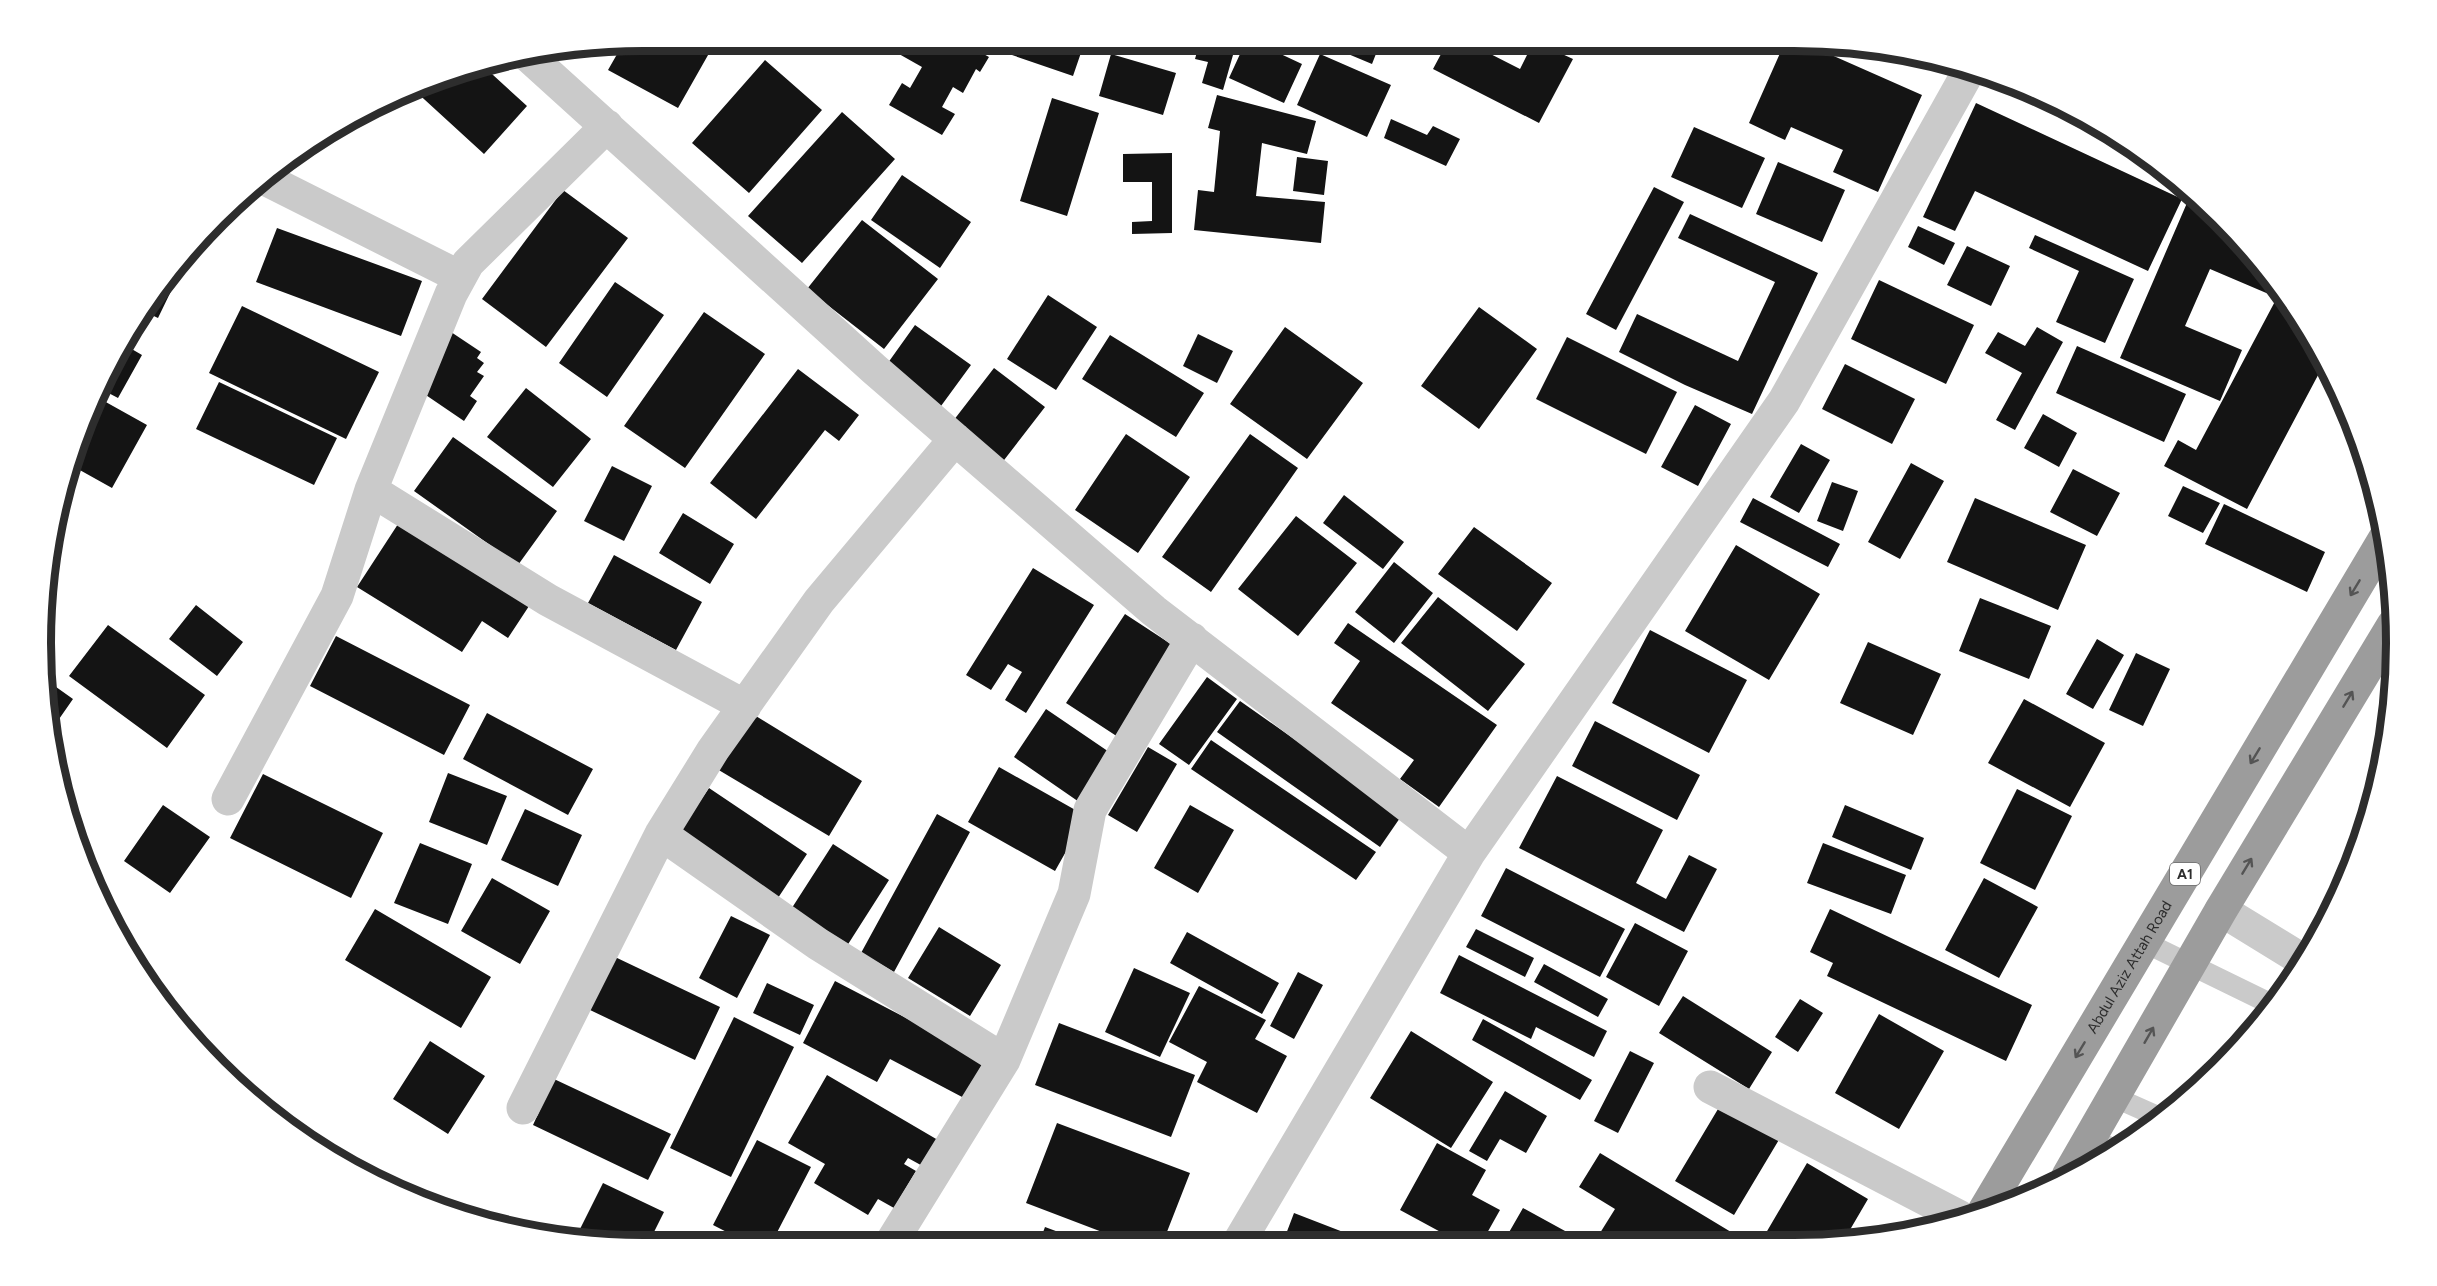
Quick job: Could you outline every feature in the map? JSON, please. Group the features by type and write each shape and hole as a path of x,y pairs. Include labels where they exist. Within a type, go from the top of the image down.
{"highway":[{"name":"Abdul Aziz Attah Road","path":"1989,1202 2378,549"},
{"path":"2098,1149 2114,1096 2221,910 2386,637"}],"street":[{"path":"534,61 865,361 1154,611 1469,853"},
{"path":"1243,1235 1469,853 1784,401 1966,77"},
{"path":"228,799 338,596 371,490 451,294 468,263 607,126"},
{"path":"272,182 460,278"},
{"path":"523,1108 661,834 713,750 819,602 956,439"},
{"path":"371,490 548,600 745,706"},
{"path":"896,1235 1004,1060 1074,894 1090,810 1192,639"},
{"path":"661,834 818,944 1004,1060"},
{"path":"2221,910 2296,956"},
{"path":"1710,1087 1953,1213"}],"lane":[{"path":"2144,942 2265,1001"},
{"path":"2114,1096 2153,1114"}],"building":[{"path":"710,51 678,108 608,70 618,52"},
{"path":"894,51 981,51 989,57 980,72 976,69 963,93 953,87 942,107 955,114 942,135 889,105 902,83 910,88 922,67"},
{"path":"1007,51 1082,51 1073,76 1006,53"},
{"path":"1197,51 1234,51 1223,90 1202,83 1208,62 1195,59"},
{"path":"1241,51 1274,51 1302,64 1284,103 1229,78"},
{"path":"1341,51 1377,51 1372,64"},
{"path":"1443,51 1485,51 1520,69 1529,51 1556,51 1573,59 1539,123 1433,69"},
{"path":"1781,51 1824,52 1922,95 1878,192 1833,172 1843,150 1791,127 1785,140 1749,123"},
{"path":"1111,54 1176,73 1163,115 1099,96"},
{"path":"1320,54 1391,85 1367,137 1297,105"},
{"path":"765,60 822,110 749,193 692,143"},
{"path":"489,71 527,106 484,154 419,95"},
{"path":"1217,95 1316,121 1307,154 1262,143 1256,196 1325,202 1321,243 1194,230 1198,190 1214,192 1220,131 1208,128"},
{"path":"1052,98 1099,113 1067,216 1020,201"},
{"path":"1976,103 2182,199 2148,271 1975,191 1955,231 1923,217"},
{"path":"842,112 895,159 802,263 748,216"},
{"path":"1391,119 1427,135 1433,126 1460,139 1446,166 1384,138"},
{"path":"1694,127 1765,158 1742,208 1671,177"},
{"path":"1172,153 1172,233 1132,234 1132,222 1152,221 1152,182 1123,182 1123,154"},
{"path":"1297,157 1328,161 1324,195 1293,191"},
{"path":"1778,162 1845,190 1822,242 1756,214"},
{"path":"902,175 971,222 940,268 871,220"},
{"path":"1654,187 1684,202 1616,330 1586,314"},
{"path":"563,190 628,238 546,347 482,299"},
{"path":"2188,201 2213,224 2239,253 2271,295 2210,269 2185,326 2242,350 2220,401 2120,358"},
{"path":"1690,214 1818,273 1752,414 1685,385 1619,352 1637,314 1738,361 1775,282 1678,238"},
{"path":"862,220 938,279 884,349 807,289"},
{"path":"1918,226 1955,243 1944,265 1908,247"},
{"path":"277,228 422,281 401,336 256,282"},
{"path":"2035,235 2134,279 2105,343 2056,322 2079,271 2029,248"},
{"path":"1967,246 2010,266 1991,306 1947,285"},
{"path":"1879,280 1974,325 1946,384 1851,339"},
{"path":"615,282 664,315 607,397 559,363"},
{"path":"171,286 173,287 158,318 151,315"},
{"path":"1048,295 1097,327 1056,390 1007,359"},
{"path":"2276,300 2320,371 2247,509 2164,466 2178,440 2196,450"},
{"path":"242,306 379,372 346,439 209,373"},
{"path":"1479,307 1537,349 1479,429 1421,386"},
{"path":"704,312 765,354 685,468 624,426"},
{"path":"915,325 971,365 941,406 885,367"},
{"path":"1285,327 1363,383 1307,459 1230,404"},
{"path":"2037,327 2063,342 2015,430 1996,420 2022,373 1985,353 1998,332 2025,346"},
{"path":"451,332 481,352 477,358 484,363 477,372 484,376 470,396 477,401 464,421 417,389"},
{"path":"1198,334 1233,351 1217,383 1183,366"},
{"path":"1110,335 1204,393 1176,437 1082,379"},
{"path":"1567,337 1677,392 1646,454 1536,399"},
{"path":"2077,346 2186,394 2164,442 2056,393"},
{"path":"130,348 142,355 118,398 107,392"},
{"path":"1845,364 1915,399 1892,444 1822,409"},
{"path":"994,368 1045,407 1001,464 950,425"},
{"path":"798,369 859,415 839,441 825,430 756,519 710,483"},
{"path":"219,382 337,438 314,485 196,429"},
{"path":"526,388 591,439 553,487 487,437"},
{"path":"103,401 147,425 112,488 77,469"},
{"path":"1695,405 1731,424 1698,486 1661,467"},
{"path":"2043,414 2077,433 2059,467 2024,448"},
{"path":"1126,434 1190,477 1138,553 1075,510"},
{"path":"1250,434 1298,468 1211,592 1162,557"},
{"path":"453,437 557,511 518,565 414,491"},
{"path":"1801,444 1830,460 1799,513 1770,497"},
{"path":"1911,463 1944,481 1900,559 1868,542"},
{"path":"612,466 652,486 624,541 584,521"},
{"path":"2073,469 2120,493 2097,536 2050,512"},
{"path":"1832,482 1858,491 1843,531 1817,521"},
{"path":"2183,486 2220,503 2203,533 2168,516"},
{"path":"1344,495 1404,542 1383,569 1323,523"},
{"path":"1753,498 1840,544 1828,567 1740,522"},
{"path":"1975,498 2086,545 2058,610 1947,562"},
{"path":"2224,504 2325,552 2307,592 2205,544"},
{"path":"683,513 734,544 710,584 659,553"},
{"path":"1296,516 1357,563 1298,636 1238,589"},
{"path":"400,521 531,603 508,638 482,621 462,652 357,587"},
{"path":"1474,527 1552,583 1517,631 1438,574"},
{"path":"1736,545 1820,594 1769,680 1685,631"},
{"path":"614,555 702,602 676,650 588,603"},
{"path":"1394,562 1433,593 1394,643 1355,612"},
{"path":"1033,568 1094,605 1026,713 1005,700 1022,672 1008,664 991,690 966,675"},
{"path":"1438,597 1525,664 1488,711 1401,643"},
{"path":"1980,598 2051,626 2029,679 1959,651"},
{"path":"196,605 243,642 217,676 169,639"},
{"path":"1125,614 1177,648 1118,737 1066,703"},
{"path":"1348,623 1497,725 1439,807 1400,779 1414,760 1331,703 1360,661 1334,643"},
{"path":"108,625 205,695 167,748 69,676"},
{"path":"1650,630 1747,680 1709,753 1612,703"},
{"path":"336,636 470,705 444,755 310,686"},
{"path":"2097,639 2124,655 2093,709 2066,694"},
{"path":"1868,642 1941,674 1913,735 1840,703"},
{"path":"2136,653 2170,669 2143,726 2109,710"},
{"path":"1207,677 1237,699 1189,765 1159,744"},
{"path":"52,684 73,699 56,723"},
{"path":"2024,699 2105,743 2070,807 1988,763"},
{"path":"1240,701 1402,815 1380,847 1217,732"},
{"path":"1046,709 1115,756 1082,804 1014,757"},
{"path":"487,713 593,769 568,815 463,759"},
{"path":"751,713 862,781 829,836 717,769"},
{"path":"1595,721 1700,775 1677,820 1572,766"},
{"path":"1211,740 1376,852 1356,880 1191,769"},
{"path":"1148,747 1177,764 1137,832 1108,815"},
{"path":"999,767 1086,816 1055,871 968,822"},
{"path":"448,773 507,796 487,845 429,822"},
{"path":"263,774 383,833 351,898 230,838"},
{"path":"1557,776 1663,830 1636,883 1666,899 1689,855 1717,869 1684,932 1519,848"},
{"path":"709,788 807,854 776,901 677,835"},
{"path":"2017,789 2072,816 2035,890 1980,863"},
{"path":"163,805 210,837 170,893 124,861"},
{"path":"1190,805 1234,830 1198,893 1154,868"},
{"path":"1845,805 1924,838 1911,870 1832,837"},
{"path":"525,809 582,835 558,886 501,860"},
{"path":"937,814 970,832 894,972 861,953"},
{"path":"420,843 472,864 448,924 394,903"},
{"path":"1823,843 1906,875 1891,914 1807,883"},
{"path":"833,844 889,880 845,949 788,914"},
{"path":"1506,868 1625,929 1600,977 1481,916"},
{"path":"492,878 550,911 520,964 461,931"},
{"path":"1984,878 2038,907 1999,978 1945,950"},
{"path":"375,909 491,977 461,1028 345,960"},
{"path":"1830,909 2032,1005 2006,1061 1827,976 1833,963 1810,952"},
{"path":"731,916 770,935 737,998 699,978"},
{"path":"1635,923 1688,951 1659,1006 1606,977"},
{"path":"939,927 1001,965 970,1016 908,978"},
{"path":"1476,929 1534,958 1525,977 1466,947"},
{"path":"1187,932 1279,983 1262,1014 1170,963"},
{"path":"1459,955 1607,1031 1594,1057 1536,1027 1531,1039 1440,993"},
{"path":"615,957 720,1007 695,1060 590,1010"},
{"path":"1544,964 1608,999 1598,1017 1534,982"},
{"path":"1134,968 1190,993 1160,1057 1105,1032"},
{"path":"1298,972 1323,985 1294,1039 1270,1026"},
{"path":"835,981 985,1059 964,1098 890,1059 877,1082 803,1043"},
{"path":"767,983 814,1005 800,1035 753,1013"},
{"path":"1199,986 1266,1020 1255,1039 1287,1056 1257,1113 1197,1082 1207,1062 1169,1042"},
{"path":"1683,996 1772,1052 1749,1089 1659,1033"},
{"path":"1800,999 1823,1013 1798,1052 1775,1037"},
{"path":"1879,1014 1944,1051 1899,1129 1835,1093"},
{"path":"734,1017 794,1047 731,1177 670,1148"},
{"path":"1483,1019 1592,1080 1580,1100 1472,1040"},
{"path":"1059,1023 1195,1075 1171,1137 1035,1085"},
{"path":"1411,1031 1493,1082 1451,1148 1370,1098"},
{"path":"430,1041 485,1076 448,1134 393,1099"},
{"path":"1630,1051 1654,1063 1618,1133 1594,1121"},
{"path":"827,1075 943,1143 928,1169 908,1158 904,1164 916,1171 894,1208 878,1199 868,1215 814,1183 825,1164 788,1143"},
{"path":"554,1079 671,1134 648,1180 533,1125"},
{"path":"1505,1091 1547,1116 1526,1153 1500,1139 1487,1161 1469,1151"},
{"path":"1721,1104 1780,1138 1734,1215 1675,1181"},
{"path":"1057,1123 1190,1173 1166,1235 1110,1235 1026,1203"},
{"path":"757,1140 811,1167 776,1235 732,1235 713,1225"},
{"path":"1437,1143 1486,1170 1472,1195 1500,1210 1486,1235 1446,1235 1400,1210"},
{"path":"1600,1153 1731,1232 1729,1235 1599,1235 1615,1209 1579,1187"},
{"path":"1807,1163 1868,1199 1848,1232 1765,1235"},
{"path":"603,1183 664,1212 652,1235 579,1231"},
{"path":"1523,1208 1572,1235 1507,1235"},
{"path":"1294,1213 1351,1235 1286,1235"},
{"path":"1045,1227 1066,1235 1042,1235"}]}
